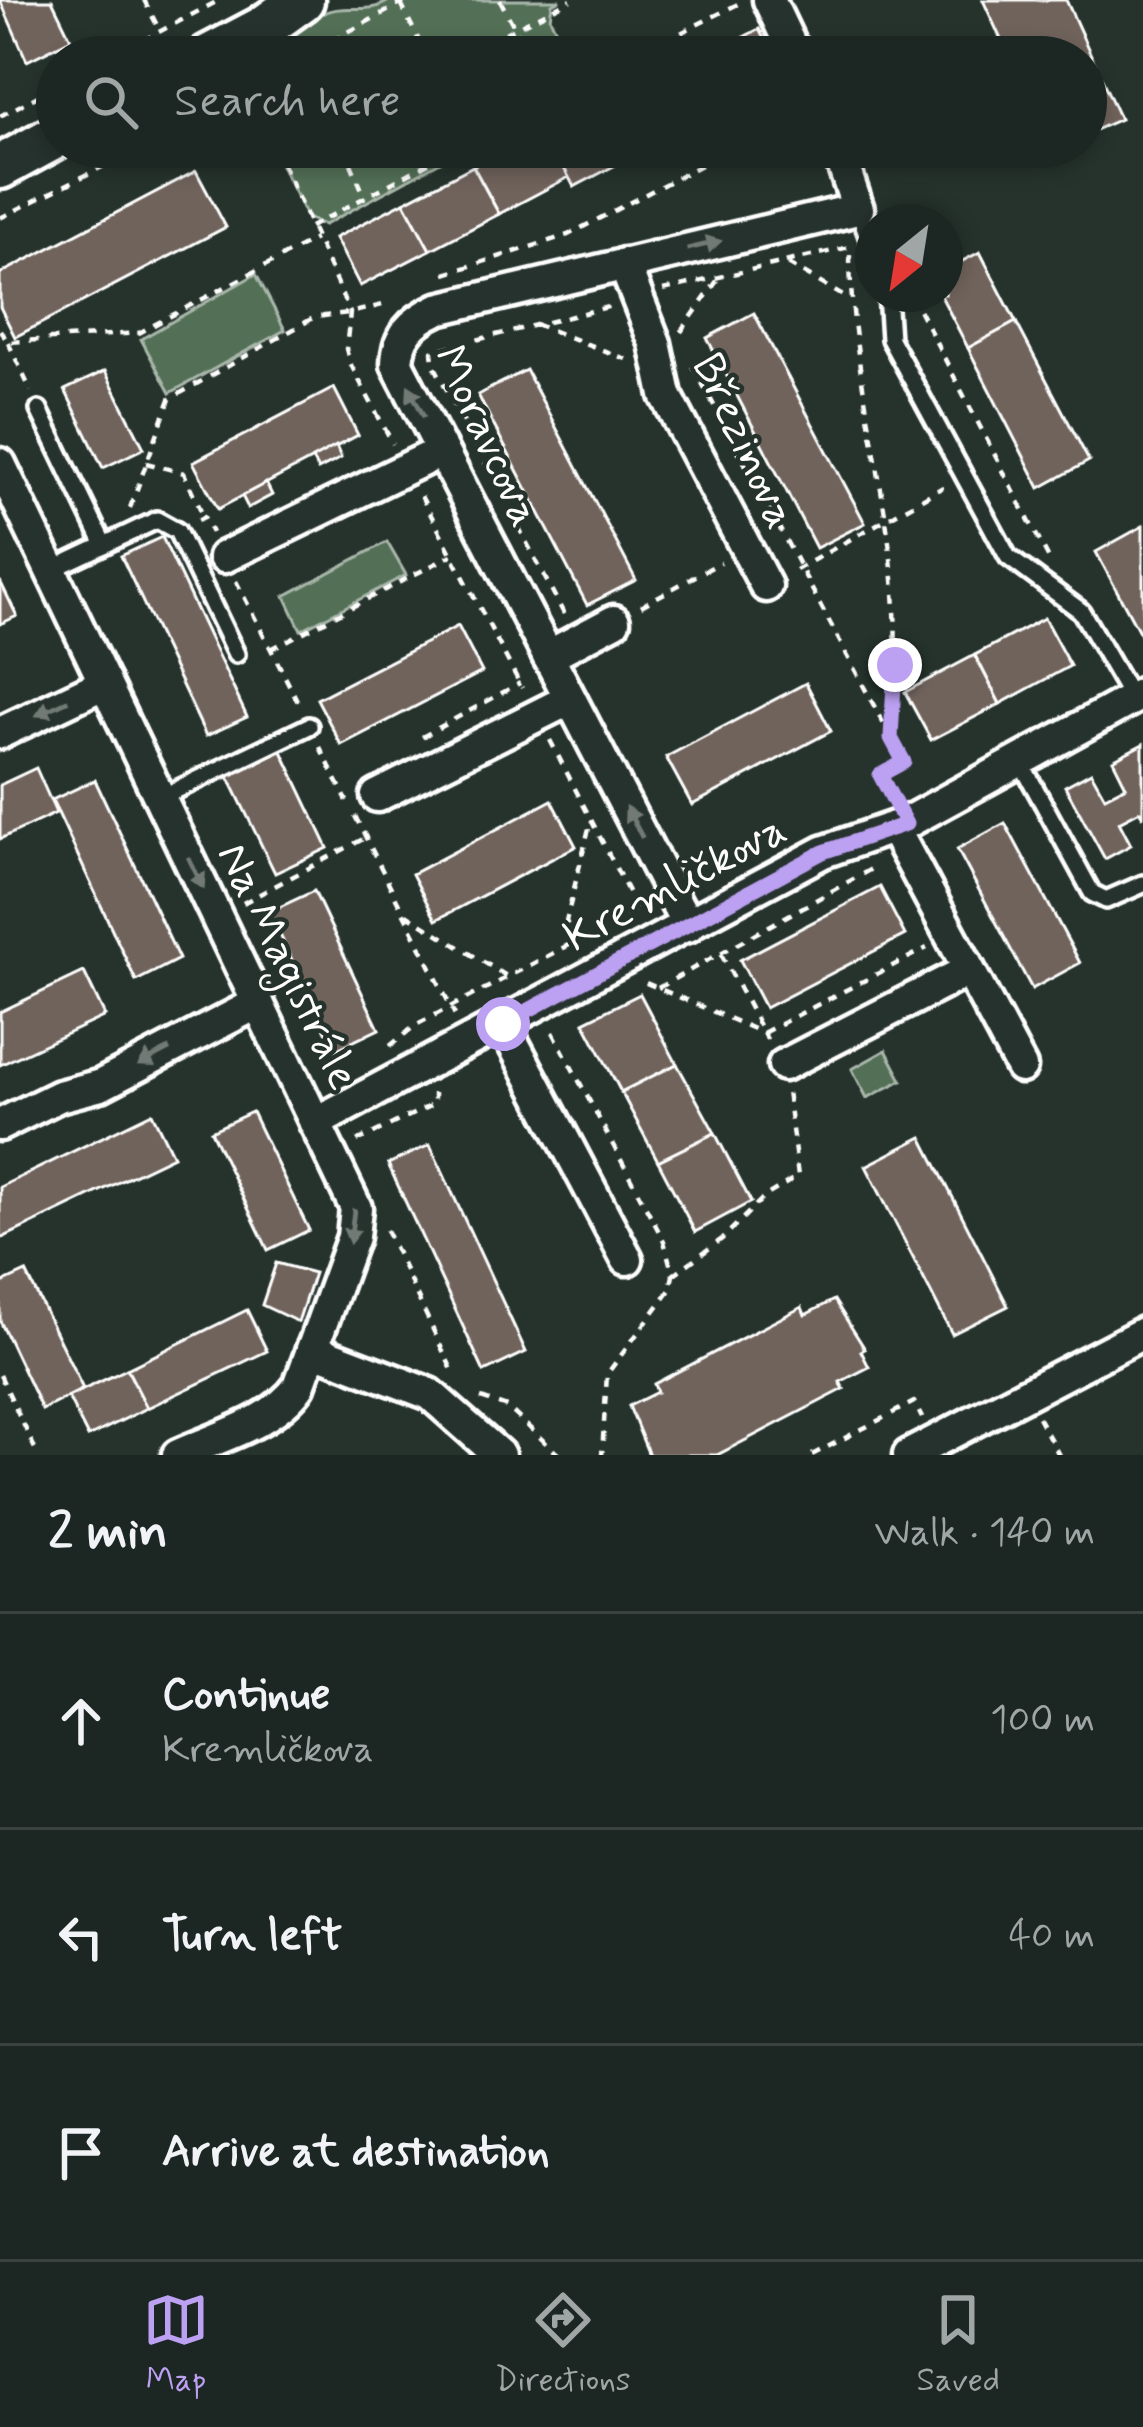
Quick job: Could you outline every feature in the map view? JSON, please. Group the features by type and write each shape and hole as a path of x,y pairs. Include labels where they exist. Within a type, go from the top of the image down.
{"street":[{"path":"248,36 302,0"},
{"path":"769,0 786,36"},
{"path":"0,167 36,147"},
{"path":"844,168 856,204"},
{"name":"Moravcova","path":"688,926 397,364 404,332 418,318 438,309 624,264 855,219"},
{"name":"Březinova","path":"624,264 647,296 666,394 766,586"},
{"path":"224,557 442,452"},
{"name":"Na Magistrále","path":"0,464 351,1193 356,1221 298,1386 281,1407 178,1455"},
{"path":"548,656 614,621"},
{"path":"0,733 105,683"},
{"name":"Kremličkova","path":"315,1123 823,852 900,826 1137,696"},
{"path":"377,796 570,699"},
{"path":"900,826 1021,1067"},
{"path":"784,1065 969,970"},
{"path":"0,1125 59,1096 101,1085 258,1003"},
{"path":"503,1024 627,1259"},
{"path":"909,1455 1143,1333"},
{"path":"312,1349 430,1394 499,1455"}],"lane":[{"path":"888,312 890,339 1008,557 1081,611 1137,696"},
{"path":"40,410 111,541"},
{"path":"51,570 157,520 177,531 236,654"},
{"path":"160,798 309,726"},
{"path":"1020,761 1092,893 1106,900 1143,884"}],"path":[{"path":"145,0 160,31"},
{"path":"151,36 220,0"},
{"path":"341,36 408,0"},
{"path":"500,0 519,36"},
{"path":"499,36 571,0"},
{"path":"675,36 746,0"},
{"path":"401,4 417,36"},
{"path":"1,114 36,96"},
{"path":"0,218 100,168"},
{"path":"284,168 350,314 346,349 350,363 638,908 416,1025 379,1056"},
{"path":"353,168 365,197"},
{"path":"310,227 419,168"},
{"path":"445,274 568,235 695,168"},
{"path":"855,233 850,247 850,300 895,608 891,738"},
{"path":"8,342 139,333 315,239"},
{"path":"577,640 431,351 850,247"},
{"path":"784,262 850,300"},
{"path":"647,296 678,337 720,277"},
{"path":"111,541 170,399 315,316 350,314 394,302"},
{"path":"920,312 1048,557 1062,569"},
{"path":"535,324 659,372"},
{"path":"0,330 40,410"},
{"path":"688,358 904,762 880,775 900,826"},
{"path":"146,463 184,473 468,1042"},
{"path":"614,621 728,559 766,586 963,475"},
{"path":"177,531 205,517"},
{"path":"271,649 453,555"},
{"path":"422,737 520,683"},
{"path":"338,783 350,776"},
{"path":"575,941 566,921 591,820"},
{"path":"218,918 366,838"},
{"path":"658,988 886,861"},
{"path":"403,912 508,977"},
{"path":"763,1033 930,946"},
{"path":"673,1275 722,1239 764,1197 798,1176 784,1065 721,954"},
{"path":"633,955 646,983 763,1033"},
{"path":"349,1146 434,1104 434,1082"},
{"path":"384,1227 462,1390"},
{"path":"0,1375 38,1455"},
{"path":"477,1396 508,1407 559,1455"},
{"path":"812,1455 914,1402 925,1423"},
{"path":"1036,1412 1059,1455"}],"green space":[{"path":"390,0 560,0 552,4 550,18 559,36 285,36 326,12"},
{"path":"282,168 429,168 324,225 307,218"},
{"path":"256,274 285,330 170,393 141,339"},
{"path":"387,542 406,575 301,630 285,596"},
{"path":"886,1050 902,1080 867,1098 852,1069"}],"building":[{"path":"0,0 52,0 70,36 36,36 36,56 27,61"},
{"path":"983,0 1066,0 1082,36 999,36"},
{"path":"1107,90 1120,119 1107,125"},
{"path":"474,168 564,168 569,177 499,214"},
{"path":"474,168 499,214 430,250 404,202"},
{"path":"564,168 610,168 574,187"},
{"path":"196,171 226,227 15,337 0,307 0,274"},
{"path":"404,202 430,250 360,286 335,238"},
{"path":"980,252 1016,322 968,348 949,312 963,312 963,261"},
{"path":"754,313 865,523 816,548 707,338"},
{"path":"1016,322 1089,461 1040,488 968,348"},
{"path":"526,370 636,580 587,605 478,395"},
{"path":"105,371 144,448 103,468 65,390"},
{"path":"334,388 358,435 218,509 193,462"},
{"path":"336,446 341,458 318,470 312,459"},
{"path":"266,483 272,495 248,508 242,496"},
{"path":"1143,526 1143,639 1096,552"},
{"path":"162,537 247,717 206,736 121,556"},
{"path":"0,581 17,616 0,624"},
{"path":"1044,618 1070,666 1000,704 975,655"},
{"path":"458,626 482,672 341,745 317,699"},
{"path":"975,655 1000,704 931,740 905,692"},
{"path":"806,683 831,731 692,805 666,757"},
{"path":"1143,744 1143,817 1140,811 1119,822 1131,845 1105,859 1065,786 1091,772 1105,797 1126,786 1113,760"},
{"path":"281,749 328,848 275,873 227,774"},
{"path":"36,768 56,813 0,839 0,785"},
{"path":"95,780 179,959 136,981 52,800"},
{"path":"552,800 576,846 436,920 412,874"},
{"path":"1005,823 1080,963 1032,989 957,849"},
{"path":"880,887 905,935 765,1008 740,960"},
{"path":"314,891 379,1029 335,1050 269,912"},
{"path":"84,972 105,1016 0,1065 0,1012"},
{"path":"640,994 677,1064 621,1092 584,1022"},
{"path":"677,1064 715,1133 658,1161 621,1092"},
{"path":"252,1112 309,1230 268,1250 211,1131"},
{"path":"152,1113 173,1156 0,1239 0,1187"},
{"path":"715,1133 751,1202 695,1232 658,1161"},
{"path":"922,1137 1008,1306 952,1334 866,1166"},
{"path":"430,1145 526,1352 484,1372 388,1164"},
{"path":"276,1263 314,1273 298,1322 262,1305"},
{"path":"26,1272 83,1389 42,1410 0,1321 0,1284"},
{"path":"834,1300 865,1349 861,1351 869,1367 840,1382 844,1389 717,1455 649,1455 629,1406 657,1392 654,1384 802,1307 805,1315"},
{"path":"247,1310 267,1351 147,1408 127,1369"},
{"path":"127,1369 147,1408 88,1437 68,1397"}],"route":[{"path":"503,1024 823,852 906,824 880,775 904,762 891,738 895,665"}]}
